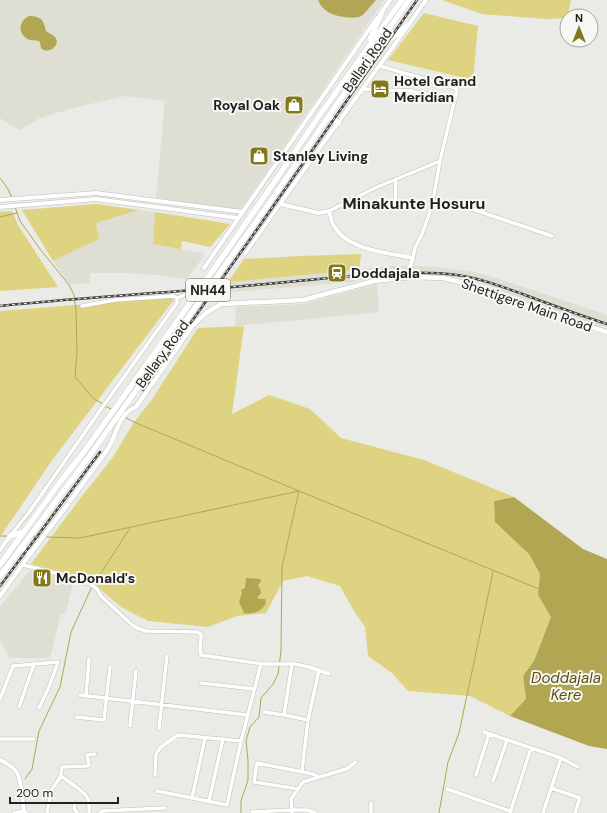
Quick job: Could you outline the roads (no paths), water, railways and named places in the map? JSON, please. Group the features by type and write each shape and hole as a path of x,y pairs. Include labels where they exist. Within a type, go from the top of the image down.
{"highway":[{"name":"Ballari Road","path":"319,116 402,0"},
{"name":"Ballari Road","path":"327,117 409,0"},
{"path":"364,52 382,12"},
{"path":"371,54 408,25"},
{"name":"Bellary Road","path":"22,535 83,453 232,244 319,116"},
{"path":"327,117 338,123"},
{"name":"Bellary Road","path":"0,576 88,458 270,202 327,117"},
{"path":"10,537 22,535"},
{"name":"NH44","path":"1,564 22,535"},
{"path":"22,547 30,554"}],"main road":[{"name":"Shettigere Main Road","path":"30,554 109,446 118,425 125,414 131,408 136,407 193,326 206,314 221,304 303,300 374,281 406,278 443,278 499,293 534,308 607,332"}],"street":[{"path":"204,268 390,0"},
{"path":"245,254 327,136 380,66 426,0"},
{"path":"380,66 456,88 457,90 440,161 433,202 422,234 415,248 406,278"},
{"path":"363,89 411,91 455,100"},
{"path":"280,204 317,212 329,211 375,188 440,161"},
{"path":"395,209 396,179"},
{"path":"0,200 96,193 243,212"},
{"path":"0,207 96,199 238,218"},
{"path":"433,202 458,204 552,236"},
{"path":"329,211 334,227 348,240 355,244 369,249 413,258"},
{"path":"82,306 115,300 173,296 178,298 187,294"},
{"path":"0,550 30,511 108,401 177,303 178,298"},
{"path":"0,596 30,554"},
{"path":"22,565 67,576 89,584 97,589 101,596 137,628 146,631 197,632 201,634 201,655 261,664 292,664 309,667 329,674"},
{"path":"159,728 167,656"},
{"path":"86,696 89,659"},
{"path":"0,699 13,666 58,662 49,687 39,708"},
{"path":"19,708 34,664"},
{"path":"157,791 227,805 240,741 261,664"},
{"path":"284,715 292,664"},
{"path":"76,717 104,720 110,667"},
{"path":"302,771 308,720 319,670"},
{"path":"130,726 136,671"},
{"path":"201,683 254,689"},
{"path":"80,695 247,715"},
{"path":"264,712 308,720"},
{"path":"484,732 561,758 578,767"},
{"path":"476,775 489,734"},
{"path":"155,775 156,754 165,744 178,735 240,741"},
{"path":"192,798 205,738"},
{"path":"0,739 34,739"},
{"path":"209,801 223,739"},
{"path":"493,781 507,740"},
{"path":"447,789 510,812 531,748"},
{"path":"48,813 51,791 61,776 62,767 88,766 87,755 95,754"},
{"path":"543,813 561,758"},
{"path":"0,760 16,771 19,778 25,812 14,813"},
{"path":"292,812 291,799 303,782 346,769 356,762"},
{"path":"298,789 254,782 257,763 302,771 318,777"},
{"path":"61,776 86,794 90,805 89,813"},
{"path":"551,788 580,798 575,813"},
{"path":"75,803 74,808 77,813"},
{"path":"371,803 371,813"},
{"path":"100,813 102,811 126,812 165,808"},
{"path":"252,812 292,812 307,810 315,813"}],"water":[{"path":"29,16 40,18 42,20 46,31 53,35 56,39 57,42 54,48 47,51 44,50 41,48 39,41 29,40 21,33 23,20"},
{"name":"Doddajala Kere","path":"514,497 583,549 607,559 607,749 589,746 510,716 526,699 523,676 534,661 551,617 538,595 540,574 529,554 495,522 494,501"},
{"path":"246,578 260,579 261,582 258,585 261,593 257,598 265,599 266,603 260,610 254,613 244,613 239,602 242,593 241,590 245,588"}],"waterway":[{"path":"0,178 8,189 12,198"},
{"path":"15,207 20,221 69,285 74,295 76,310 77,353 75,377 94,399 103,404"},
{"path":"0,217 17,213"},
{"path":"105,406 111,409"},
{"path":"126,418 299,491 539,589"},
{"path":"45,537 80,538 299,491 282,567 281,651 278,674 273,684 261,698 259,717 250,727 246,741 248,780 241,801 241,813"},
{"path":"94,584 130,528"},
{"path":"0,536 8,536"},
{"path":"31,537 40,537"},
{"path":"439,813 448,762 459,733 493,572"},
{"path":"25,779 32,769 39,731 60,687 71,632 92,587"}],"railway":[{"path":"143,390 417,0"},
{"path":"0,306 354,276 401,273 434,273 466,276 500,286 607,324"},
{"path":"0,586 100,452"}],"place":[{"name":"Hotel Grand Meridian","path":"380,89"},
{"name":"Royal Oak","path":"294,105"},
{"name":"Stanley Living","path":"259,156"},
{"name":"Doddajala","path":"337,273"},
{"name":"McDonald's","path":"42,578"}],"district":[{"name":"Minakunte Hosuru","path":"414,203"}]}
